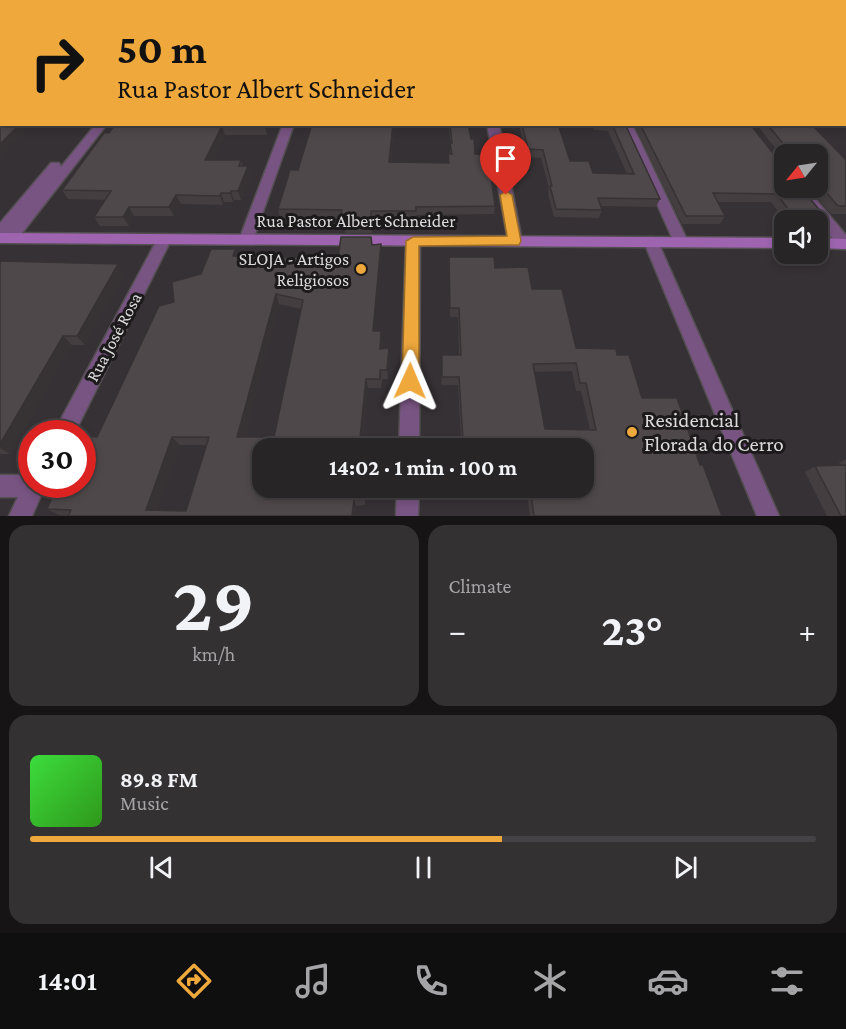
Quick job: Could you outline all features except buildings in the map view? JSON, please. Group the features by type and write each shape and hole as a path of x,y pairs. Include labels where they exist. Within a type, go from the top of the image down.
{"main road":[{"name":"Rua Pastor Albert Schneider","path":"3,236 164,240 774,243"},
{"path":"828,243 846,244"}],"street":[{"path":"3,236 88,126"},
{"path":"3,236 100,126"},
{"path":"246,240 288,126"},
{"path":"493,126 515,241"},
{"path":"627,126 681,242"},
{"path":"807,198 846,244"},
{"name":"Rua José Rosa","path":"70,420 164,240"},
{"path":"409,438 413,241"},
{"path":"651,242 768,516"},
{"path":"0,486 18,486"},
{"path":"20,516 30,498"},
{"path":"407,516 408,498"}],"place":[{"name":"SLOJA - Artigos Religiosos","path":"361,269"},
{"name":"Residencial Florada do Cerro","path":"632,432"}],"route":[{"path":"410,381 413,241 515,241 506,195"}]}
